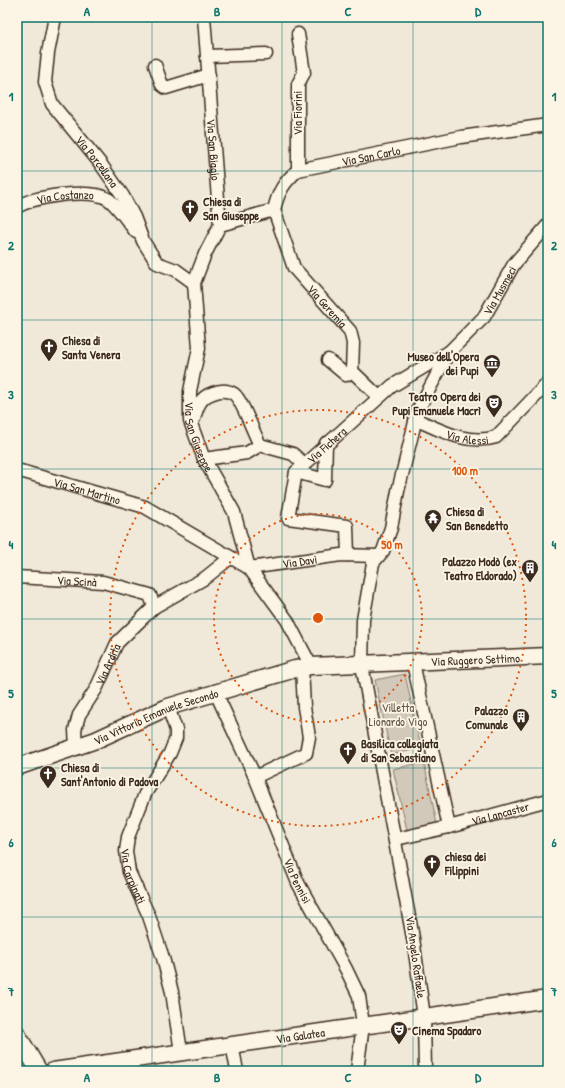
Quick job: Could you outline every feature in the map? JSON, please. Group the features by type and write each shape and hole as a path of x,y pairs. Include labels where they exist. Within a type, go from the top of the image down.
{"street":[{"name":"Via Porcellana","path":"55,17 48,53 45,82 52,104 100,163 123,196 134,217 143,241 157,263 176,270 194,283"},
{"name":"Via San Biagio","path":"204,17 220,225"},
{"name":"Via Fiorini","path":"298,34 304,72 298,84 298,170"},
{"path":"207,56 266,54"},
{"path":"154,65 162,85 166,88 209,75"},
{"name":"Via San Carlo","path":"298,170 461,138 548,125"},
{"path":"220,225 274,210 281,188 298,170"},
{"name":"Via Costanzo","path":"17,207 36,199 69,194 85,194 107,199 143,241"},
{"name":"Via Geremia","path":"274,210 294,268 350,331 352,343 352,371"},
{"name":"Via San Giuseppe","path":"220,225 205,254 194,283 199,348 190,392 192,426 204,459 231,505 254,570"},
{"name":"Via Musmeci","path":"449,352 484,317 514,264 548,225"},
{"path":"375,559 383,551 391,528 416,414 449,352"},
{"name":"Via Fichera","path":"344,555 346,526 288,518 300,468 326,443 392,386 449,352"},
{"path":"328,360 346,375 352,371 378,397"},
{"name":"Via Alessi","path":"416,414 456,437 489,439 496,436 548,382"},
{"path":"192,426 196,409 202,399 215,392 230,392 238,400 260,445"},
{"path":"204,459 247,453 260,445 293,454 300,468 325,480 326,443"},
{"name":"Via San Martino","path":"17,470 145,507 230,558 254,570"},
{"name":"Via Davì","path":"254,570 344,555 375,559"},
{"name":"Via Ardita","path":"76,746 75,730 79,715 96,689 117,643 154,606 205,578 230,558"},
{"name":"Via Angelo Raffaele","path":"375,559 363,620 362,666 414,938 424,1017 425,1071"},
{"path":"254,570 300,642 303,668 304,706 309,737 306,753 255,777"},
{"name":"Via Scinà","path":"17,577 103,582 150,596 154,606"},
{"name":"Via Ruggero Settimo","path":"362,666 548,656"},
{"path":"416,663 451,826"},
{"name":"Via Vittorio Emanuele Secondo","path":"17,767 96,740 168,707 215,691 303,668 362,666"},
{"name":"Via Pennisi","path":"215,691 255,777 298,883 346,969 359,996 363,1025 357,1071"},
{"name":"Via Carpinati","path":"168,707 176,730 176,738 170,753 145,794 128,837 126,851 129,872 149,916 163,958 172,992 181,1052"},
{"name":"Via Lancaster","path":"396,842 548,800"},
{"name":"Via Galatea","path":"53,1071 548,999"},
{"path":"17,1034 39,1071"},
{"path":"232,1044 238,1071"}],"green space":[{"name":"Villetta Lionardo Vigo","path":"405,674 421,748 391,755 375,680"},
{"name":"Villetta Lionardo Vigo","path":"424,762 437,824 407,830 393,769"}],"place":[{"name":"Chiesa di San Giuseppe","path":"190,223"},
{"name":"Chiesa di Santa Venera","path":"49,362"},
{"name":"Museo dell'Opera dei Pupi","path":"492,378"},
{"name":"Teatro Opera dei Pupi Emanuele Macrì","path":"494,418"},
{"name":"Chiesa di San Benedetto","path":"433,533"},
{"name":"Palazzo Modò (ex Teatro Eldorado)","path":"530,583"},
{"name":"Palazzo Comunale","path":"521,732"},
{"name":"Basilica collegiata di San Sebastiano","path":"348,765"},
{"name":"Chiesa di Sant'Antonio di Padova","path":"48,789"},
{"name":"chiesa dei Filippini","path":"432,878"},
{"name":"Cinema Spadaro","path":"399,1045"}]}
